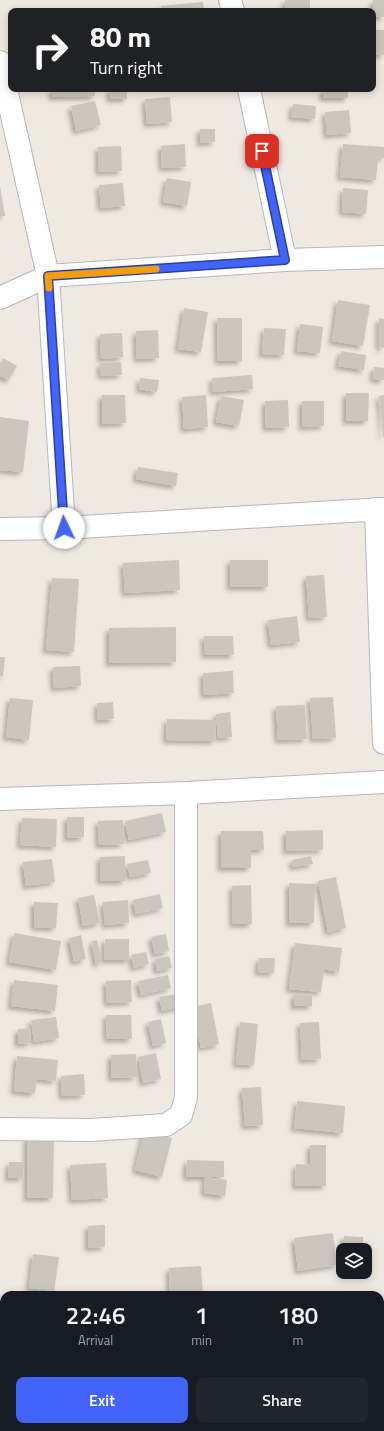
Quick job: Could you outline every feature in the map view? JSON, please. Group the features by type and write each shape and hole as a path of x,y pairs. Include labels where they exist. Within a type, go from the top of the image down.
{"street":[{"path":"0,62 48,276 64,528"},
{"path":"250,92 285,260"},
{"path":"0,298 48,276 285,260 384,257"},
{"path":"0,529 64,528 380,509 384,743"},
{"path":"0,799 186,793 384,782"},
{"path":"0,1129 91,1130 166,1125 181,1115 186,1096 186,793"}],"building":[{"path":"285,0 310,0 310,8 285,8"},
{"path":"373,0 384,0 384,17 376,16 376,8 373,8"},
{"path":"203,2 204,8 161,8 161,6"},
{"path":"376,30 384,30 384,55 376,55"},
{"path":"52,92 95,92 95,96 52,97"},
{"path":"110,92 127,92 127,99 110,99"},
{"path":"323,92 348,92 348,98 323,98"},
{"path":"170,97 172,122 147,124 145,99"},
{"path":"95,101 101,125 76,131 71,106"},
{"path":"293,104 316,106 315,119 291,117"},
{"path":"349,110 351,133 327,135 325,112"},
{"path":"200,129 215,129 215,142 200,143"},
{"path":"185,144 186,167 162,168 161,146"},
{"path":"343,144 384,147 384,158 378,157 376,180 340,177"},
{"path":"121,146 122,171 99,172 98,147"},
{"path":"167,178 191,182 187,206 163,202"},
{"path":"123,183 125,206 101,208 99,185"},
{"path":"0,186 5,216 0,216"},
{"path":"343,188 368,190 366,214 342,212"},
{"path":"338,300 370,305 363,346 332,341"},
{"path":"184,308 208,312 201,352 178,349"},
{"path":"217,318 242,318 242,361 218,361"},
{"path":"379,318 384,319 384,348 379,347"},
{"path":"300,324 323,327 320,353 297,351"},
{"path":"264,328 286,329 284,355 262,354"},
{"path":"158,330 159,358 137,359 136,331"},
{"path":"122,333 123,357 101,359 100,334"},
{"path":"341,351 366,355 364,370 338,366"},
{"path":"3,358 17,366 9,380 0,376 0,364"},
{"path":"121,362 122,375 101,376 100,363"},
{"path":"374,367 384,368 384,380 373,379"},
{"path":"252,375 253,389 213,392 212,378"},
{"path":"140,378 159,380 157,392 139,389"},
{"path":"346,393 369,393 368,421 346,421"},
{"path":"102,395 125,395 126,423 102,424"},
{"path":"206,395 208,427 184,429 182,397"},
{"path":"384,395 384,437 383,437 379,396"},
{"path":"221,396 244,400 239,426 216,422"},
{"path":"288,400 289,427 266,428 265,401"},
{"path":"302,401 324,401 324,426 302,427"},
{"path":"0,417 29,421 23,472 0,470"},
{"path":"138,467 178,473 176,486 136,479"},
{"path":"179,560 180,590 125,593 123,563"},
{"path":"230,560 268,560 268,587 230,587"},
{"path":"324,575 327,617 309,618 306,576"},
{"path":"52,578 79,579 74,652 46,650"},
{"path":"297,616 300,642 271,645 268,620"},
{"path":"176,627 176,662 109,663 109,628"},
{"path":"204,636 233,636 234,655 205,655"},
{"path":"0,657 5,657 3,676 0,676"},
{"path":"80,666 81,686 54,688 53,667"},
{"path":"233,671 234,693 204,695 203,673"},
{"path":"333,697 336,738 313,739 310,698"},
{"path":"10,698 33,700 29,740 6,737"},
{"path":"113,702 114,719 98,720 97,703"},
{"path":"305,705 307,739 278,740 276,706"},
{"path":"230,712 232,737 218,738 216,714"},
{"path":"167,719 216,720 215,741 166,740"},
{"path":"162,813 166,832 129,840 125,821"},
{"path":"67,817 84,817 84,837 67,838"},
{"path":"22,818 57,819 56,847 20,845"},
{"path":"123,820 124,844 99,845 98,821"},
{"path":"323,830 323,850 286,851 286,831"},
{"path":"221,831 263,831 264,850 251,850 251,868 221,868"},
{"path":"125,856 125,881 100,881 100,857"},
{"path":"311,856 313,864 293,867 292,860"},
{"path":"52,859 55,882 26,886 23,862"},
{"path":"148,860 151,873 130,877 127,864"},
{"path":"336,877 346,928 328,932 318,881"},
{"path":"289,883 315,884 314,923 289,923"},
{"path":"251,885 252,924 233,924 232,886"},
{"path":"160,894 163,908 136,914 133,900"},
{"path":"94,895 100,923 83,926 78,898"},
{"path":"128,900 129,923 105,925 103,902"},
{"path":"34,902 58,903 56,928 34,927"},
{"path":"14,933 61,941 56,970 9,962"},
{"path":"166,934 169,951 155,954 151,937"},
{"path":"81,935 86,959 74,962 69,938"},
{"path":"105,939 129,939 129,960 104,960"},
{"path":"97,940 102,962 96,964 92,941"},
{"path":"295,943 342,948 339,972 324,969 321,992 289,989"},
{"path":"146,952 149,964 134,968 131,955"},
{"path":"169,956 172,968 157,971 155,959"},
{"path":"259,958 275,958 274,973 258,972"},
{"path":"168,975 171,988 141,995 138,981"},
{"path":"14,980 58,985 55,1011 11,1006"},
{"path":"131,980 132,1002 107,1003 106,981"},
{"path":"177,994 180,1007 162,1011 159,997"},
{"path":"294,994 312,995 312,1006 294,1006"},
{"path":"211,1003 219,1044 201,1048 193,1007"},
{"path":"106,1015 131,1015 132,1039 107,1039"},
{"path":"56,1017 59,1038 34,1042 31,1020"},
{"path":"161,1019 166,1043 153,1046 148,1022"},
{"path":"240,1022 258,1024 254,1065 236,1064"},
{"path":"319,1022 321,1059 302,1060 300,1023"},
{"path":"31,1028 31,1043 18,1044 18,1029"},
{"path":"156,1053 161,1079 143,1083 138,1057"},
{"path":"136,1054 137,1077 111,1078 111,1055"},
{"path":"17,1056 58,1060 56,1081 37,1079 35,1093 14,1091"},
{"path":"84,1074 85,1095 62,1096 61,1076"},
{"path":"261,1087 263,1125 245,1126 242,1088"},
{"path":"297,1101 345,1106 343,1133 294,1128"},
{"path":"144,1131 172,1138 162,1177 135,1170"},
{"path":"27,1137 54,1137 53,1198 27,1198"},
{"path":"310,1145 326,1145 326,1186 295,1186 296,1164 310,1165"},
{"path":"187,1160 224,1161 224,1177 186,1177"},
{"path":"9,1162 24,1162 23,1178 8,1178"},
{"path":"106,1163 108,1198 72,1200 70,1165"},
{"path":"205,1177 227,1180 225,1196 204,1193"},
{"path":"105,1225 105,1247 88,1248 88,1226"},
{"path":"333,1233 336,1265 298,1271 294,1238"},
{"path":"344,1236 363,1237 363,1243 344,1243"},
{"path":"33,1254 59,1257 54,1291 29,1288"},
{"path":"201,1266 203,1291 170,1291 169,1268"}],"slow traffic":[{"path":"49,288 48,276 156,269"}],"route":[{"path":"64,528 48,276 285,260 262,151"}]}
